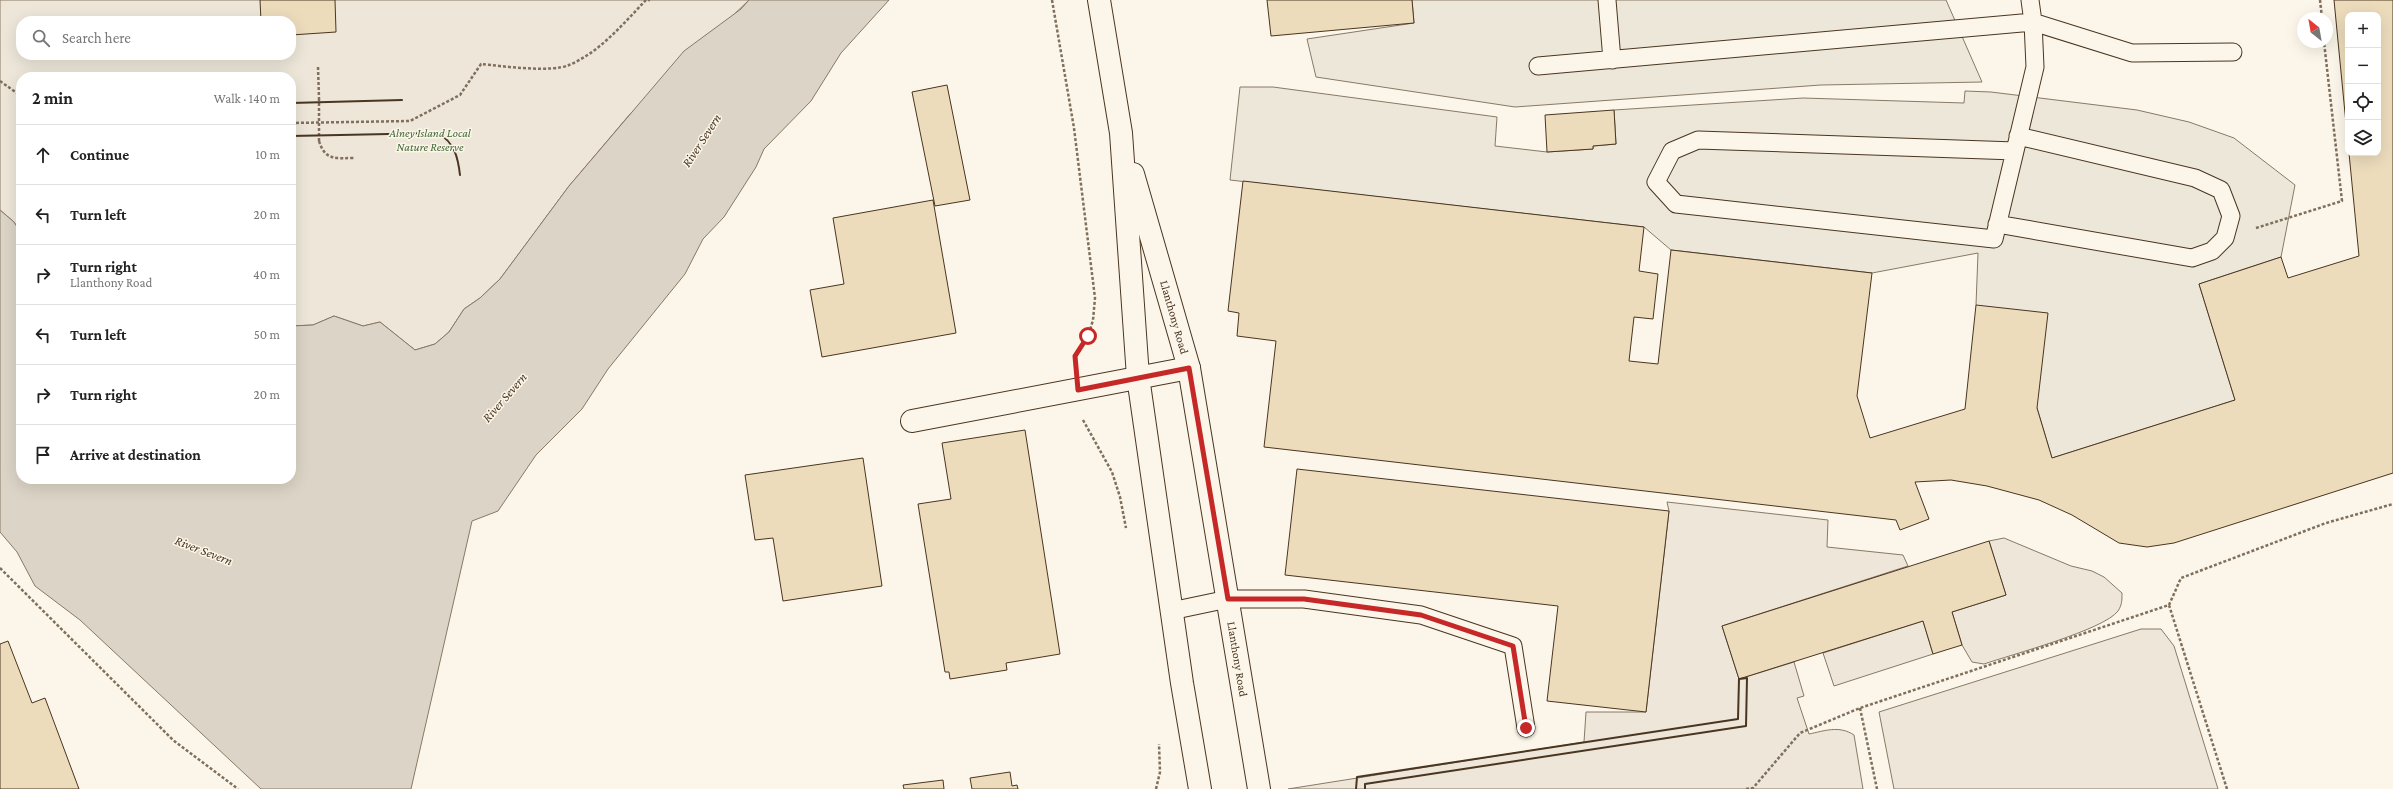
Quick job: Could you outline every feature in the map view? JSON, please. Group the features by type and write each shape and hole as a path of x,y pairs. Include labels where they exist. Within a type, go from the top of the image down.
{"main road":[{"name":"Llanthony Road","path":"1099,0 1121,133 1138,377 1171,611 1200,789"},
{"name":"Llanthony Road","path":"1121,133 1189,368 1259,789"},
{"path":"912,421 1189,368"}],"lane":[{"path":"1607,0 1612,60"},
{"path":"1996,232 2035,68 2033,22 2030,0"},
{"path":"1538,66 2033,22 2132,53 2233,52"},
{"path":"1698,140 2017,144 2195,178 2221,190 2231,216 2225,238 2212,251 2192,258 1996,232 1676,204 1656,182 1672,151 1698,140"},
{"path":"1171,611 1228,599 1304,599 1421,615 1513,646 1526,728"}],"path":[{"path":"296,123 410,121 460,95 481,64 524,68 568,66 601,46 646,0 650,0"},
{"path":"1052,0 1074,128 1095,298 1093,320 1088,336 1075,356 1078,390 1083,423 1112,472 1120,497 1127,533"},
{"path":"2320,0 2321,12"},
{"path":"2225,238 2342,202 2325,48"},
{"path":"318,67 319,141 322,151 331,158 354,158"},
{"path":"0,81 16,92"},
{"path":"2227,789 2169,605 2181,578 2326,523 2393,504"},
{"path":"0,568 173,740 238,789"},
{"path":"1746,789 1754,788 1800,733 1860,708 2169,605"},
{"path":"1860,708 1877,789"},
{"path":"1156,789 1160,772 1159,741"}],"green space":[{"name":"Alney Island Local Nature Reserve","path":"0,0 749,0 630,114 569,186 500,279 480,298 464,309 449,332 435,344 415,350 380,322 363,326 334,316 313,325 296,326 296,72 16,72 16,225 0,210"},
{"path":"1667,502 1828,520 1827,547 1903,555 1908,566 1722,626 1739,679 1794,662 1804,696 1797,698 1809,734 1837,729 1854,735 1863,789 1288,789 1584,742 1586,712 1646,712 1669,511"},
{"path":"2004,538 2071,566 2092,571 2104,577 2122,593 2122,602 2118,611 2095,626 2056,641 1984,664 1972,662 1962,645 1952,612 2006,595 1989,541"},
{"path":"1923,621 1933,654 1834,686 1823,653"},
{"path":"2141,629 2161,629 2174,646 2218,789 1894,789 1879,712"}],"shaded area":[{"path":"1412,0 1946,0 1982,82 1821,85 1515,107 1316,77 1307,39 1414,23"},
{"path":"1240,87 1273,87 1497,117 1495,146 1547,152 1593,149 1593,146 1616,144 1614,110 1803,98 1964,103 1965,91 1991,92 2137,110 2189,122 2234,138 2295,185 2281,257 2199,284 2235,400 2052,458 2037,408 1976,305 1978,253 1872,273 1671,250 1644,227 1230,180"}],"water":[{"name":"River Severn","path":"749,0 889,0 841,53 811,101 764,149 756,167 724,217 703,239 685,274 608,369 582,409 536,455 498,511 472,521 411,789 261,789 80,620 35,586 17,552 0,532 0,210 16,225 16,484 296,484 296,326 313,325 334,316 363,326 380,322 415,350 435,344 449,332 464,309 480,298 500,279 569,186 684,51 741,9"}],"building":[{"path":"260,0 335,0 336,32 296,35 296,16 261,16"},
{"path":"1267,0 1412,0 1414,23 1271,36"},
{"path":"2334,0 2393,0 2393,473 2174,543 2147,547 2119,543 2072,515 2039,500 1987,486 1951,480 1915,482 1929,519 1900,530 1896,520 1264,447 1276,341 1237,336 1239,313 1228,311 1243,181 1644,227 1639,271 1658,274 1653,319 1634,317 1629,361 1658,364 1671,250 1872,273 1857,396 1870,438 1965,409 1976,305 2048,313 2037,408 2052,458 2235,400 2199,284 2281,257 2288,278 2359,256 2349,156 2381,156 2381,12 2345,12 2345,113"},
{"path":"947,85 970,200 935,206 912,92"},
{"path":"1614,110 1616,144 1593,146 1593,149 1547,152 1545,115"},
{"path":"933,200 956,333 822,357 810,290 844,284 833,218"},
{"path":"1025,430 1060,654 1006,663 1007,670 950,679 949,672 945,672 918,504 951,499 942,443"},
{"path":"863,458 882,586 783,601 773,538 755,540 745,475"},
{"path":"1297,469 1669,511 1646,712 1547,701 1558,606 1285,575"},
{"path":"1989,541 2006,595 1952,612 1962,645 1933,654 1923,621 1739,679 1722,626"},
{"path":"8,641 32,703 45,698 79,789 0,789 0,644"},
{"path":"1010,772 1012,786 1017,785 1018,789 972,789 970,778"},
{"path":"943,780 944,789 904,789 903,785"}],"wall":[{"path":"296,103 402,100"},
{"path":"296,136 438,133 448,141 455,151 460,175"},
{"path":"1356,789 1357,777 1738,719 1739,679 1747,678 1746,726 1365,784 1365,789"}],"route":[{"path":"1088,336 1075,356 1078,390 1189,368 1228,599 1304,599 1421,615 1513,646 1526,728"}]}
